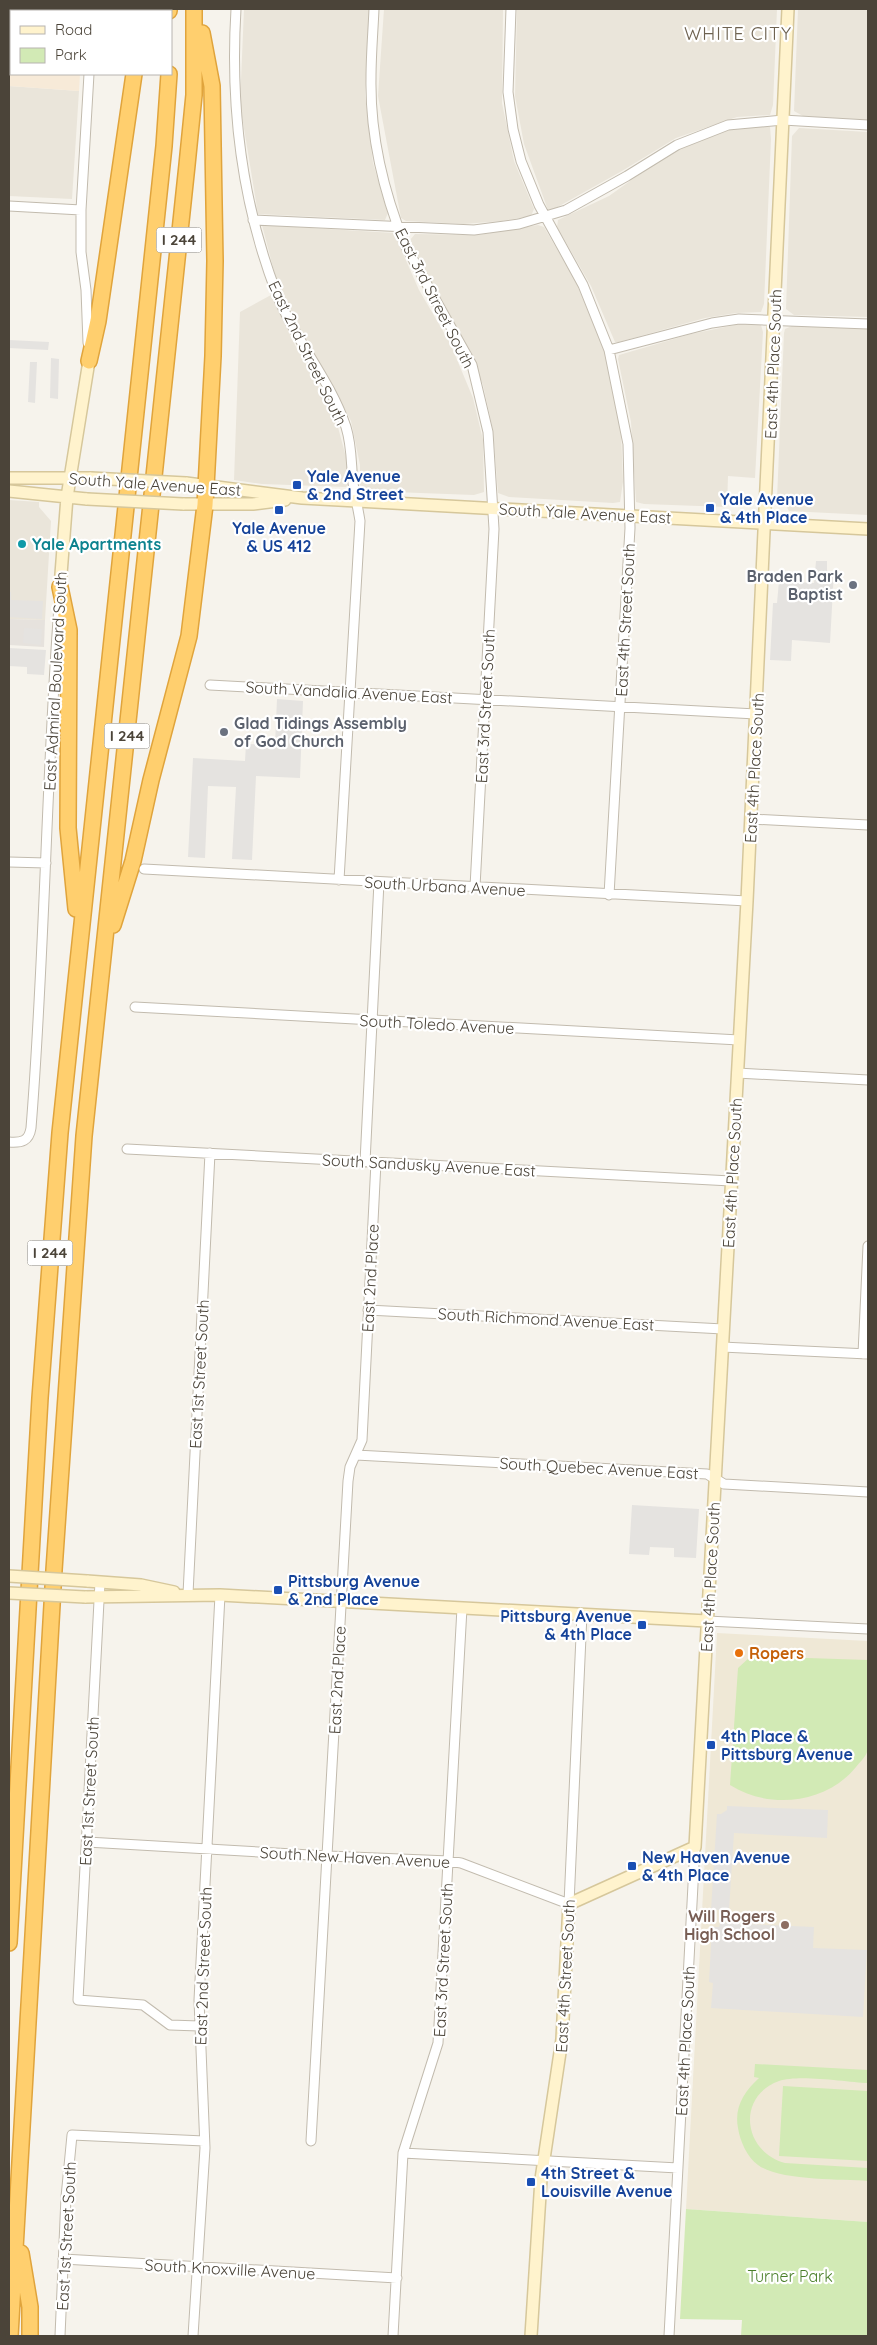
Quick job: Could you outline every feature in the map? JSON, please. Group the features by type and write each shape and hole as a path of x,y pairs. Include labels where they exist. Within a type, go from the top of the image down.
{"highway":[{"path":"103,960 133,861 151,780 189,636 206,505 215,309 212,86 196,9"},
{"name":"I 244","path":"10,2336 73,1277 84,1136 188,157 194,95 196,9"},
{"path":"89,361 98,321 134,75"},
{"name":"I 244","path":"9,1943 47,1301 60,1133 163,156 169,75"},
{"path":"60,587 69,630 68,828 79,940"},
{"path":"16,2225 30,2307 30,2336"}],"street":[{"name":"East 2nd Street South","path":"236,9 234,84 236,126 242,174 253,220 277,294 345,426 352,450 356,502 360,520 339,880"},
{"name":"East 3rd Street South","path":"374,9 371,77 372,110 382,170 397,226 415,265 472,365 488,432 494,529 475,887"},
{"name":"East 4th Street South","path":"511,9 508,92 520,161 546,217 583,285 609,350 628,444 630,528 609,895"},
{"name":"East 4th Place South","path":"669,2336 747,901 766,523 788,9"},
{"name":"East Admiral Boulevard South","path":"9,1142 27,1140 30,1136 31,1128 38,1040 60,587 67,497 89,361 86,290 81,252 80,210 89,75"},
{"path":"253,220 474,230 519,224 546,217 588,199 677,144 728,125 783,120 868,125"},
{"path":"9,206 80,210"},
{"path":"609,350 712,323 739,319 868,324"},
{"name":"South Yale Avenue East","path":"9,478 91,478 207,484 302,498 356,502 868,529"},
{"name":"South Yale Avenue East","path":"9,491 88,499 206,505 253,504 302,498"},
{"name":"South Vandalia Avenue East","path":"210,685 756,714"},
{"path":"751,819 868,825"},
{"path":"9,862 46,863"},
{"name":"South Urbana Avenue","path":"144,869 747,901"},
{"path":"365,1162 379,882"},
{"name":"South Toledo Avenue","path":"134,1007 739,1040"},
{"path":"737,1073 868,1080"},
{"name":"South Sandusky Avenue East","path":"127,1148 731,1181"},
{"name":"East 1st Street South","path":"188,1594 210,1153"},
{"name":"East 2nd Place","path":"312,2141 348,1480 350,1467 362,1440 376,1162"},
{"path":"722,1347 865,1354 868,1246"},
{"name":"South Richmond Avenue East","path":"368,1310 723,1329"},
{"name":"South Quebec Avenue East","path":"356,1455 707,1474 724,1484 868,1492"},
{"path":"9,1576 141,1586 188,1594"},
{"name":"East 1st Street South","path":"100,1582 78,2000 143,2005 170,2025 199,2026"},
{"path":"9,1593 99,1598 188,1594 220,1595 868,1629"},
{"name":"East 2nd Street South","path":"193,2336 204,2140 199,2026 220,1595"},
{"name":"East 3rd Street South","path":"394,2336 404,2153 438,2043 462,1608"},
{"name":"East 4th Street South","path":"531,2336 543,2160 560,2061 582,1614"},
{"name":"South New Haven Avenue","path":"87,1842 208,1850 449,1861 461,1863 569,1904"},
{"path":"569,1904 695,1847"},
{"name":"East 1st Street South","path":"60,2336 63,2259 72,2135 204,2140"},
{"path":"404,2153 678,2168"},
{"name":"South Knoxville Avenue","path":"63,2259 397,2278"}],"shaded area":[{"path":"9,9 84,9 10,10 10,75 80,75 79,91 9,86"},
{"path":"244,9 369,9 365,95 373,163 388,213 385,220 258,214 240,104"},
{"path":"384,9 503,9 502,103 514,161 534,209 531,216 502,221 464,224 406,221 401,218 378,96"},
{"path":"517,9 777,9 773,105 770,115 737,117 676,138 622,171 554,209 548,210 524,144 515,96"},
{"path":"798,9 868,9 868,120 803,116 794,111"},
{"path":"9,86 79,91 72,199 9,196"},
{"path":"770,127 771,139 764,304 761,312 736,313 705,318 615,342 591,286 557,227 558,220 609,196 665,156 687,144 732,129"},
{"path":"799,128 868,132 868,317 794,315 786,309 792,136"},
{"path":"262,225 394,233 419,290 450,343 473,398 483,440 484,492 474,495 367,491 360,488 360,465 351,421 303,336 276,279"},
{"path":"538,225 544,227 576,282 604,350 615,392 621,432 623,482 620,502 509,497 498,493 493,430 483,385 465,342 427,275 410,240 415,234 479,235"},
{"path":"271,295 294,343 335,416 347,461 348,484 346,487 262,484 234,480 240,312"},
{"path":"740,324 761,325 763,332 755,478 728,476 727,507 644,504 636,502 631,422 618,359 619,355 691,334"},
{"path":"794,325 868,328 868,515 789,511 782,499 777,499 784,333 785,329"},
{"path":"9,340 49,342 48,350 9,348"},
{"path":"51,358 59,359 58,399 50,398"},
{"path":"30,362 37,362 35,403 28,402"},
{"name":"Yale Apartments","path":"9,500 39,502 39,507 51,521 45,620 9,619"},
{"path":"816,561 827,561 827,571 834,571 830,643 792,640 791,661 770,660 773,603 777,603 779,581 814,583"},
{"path":"9,592 11,592 11,600 43,601 42,619 9,617"},
{"path":"9,619 45,620 44,647 9,645"},
{"path":"24,628 42,629 41,645 23,643"},
{"path":"9,648 46,650 44,675 27,674 27,667 9,666"},
{"path":"277,699 303,701 300,778 256,776 252,860 232,859 236,787 208,786 205,858 188,857 193,758 245,761 246,744 275,745"},
{"path":"632,1505 699,1509 696,1558 674,1557 674,1548 650,1547 649,1555 629,1554"},
{"name":"Will Rogers High School","path":"717,1633 868,1641 868,2222 686,2209"},
{"path":"727,1806 828,1810 827,1838 734,1833 729,1910 711,1910 717,1814 727,1810"},
{"path":"720,1923 814,1927 813,1948 867,1950 863,2017 711,2008 713,1983 709,1982 712,1927 719,1927"}],"green space":[{"path":"751,1656 868,1660 870,1723 867,1752 844,1779 829,1789 813,1796 779,1800 745,1793 730,1785 738,1668"},
{"path":"755,2064 868,2070 868,2083 810,2078 779,2081 765,2088 756,2098 751,2110 750,2123 753,2136 760,2147 771,2157 785,2163 868,2168 868,2181 795,2177 768,2170 754,2162 742,2143 737,2113 741,2100 759,2078 754,2077"},
{"path":"783,2086 868,2091 868,2161 779,2156"},
{"name":"Turner Park","path":"686,2209 868,2222 868,2336 741,2336 742,2320 680,2319"}],"place":[{"name":"Yale Avenue & 2nd Street","path":"297,485"},
{"name":"Yale Avenue & 4th Place","path":"710,508"},
{"name":"Yale Avenue & US 412","path":"279,510"},
{"name":"Yale Apartments","path":"22,544"},
{"name":"Braden Park Baptist","path":"853,585"},
{"name":"Glad Tidings Assembly of God Church","path":"224,732"},
{"name":"Pittsburg Avenue & 2nd Place","path":"278,1590"},
{"name":"Pittsburg Avenue & 4th Place","path":"642,1625"},
{"name":"Ropers","path":"739,1653"},
{"name":"4th Place & Pittsburg Avenue","path":"711,1745"},
{"name":"New Haven Avenue & 4th Place","path":"632,1866"},
{"name":"Will Rogers High School","path":"785,1925"},
{"name":"4th Street & Louisville Avenue","path":"531,2182"}],"district":[{"name":"WHITE CITY","path":"738,34"}]}
